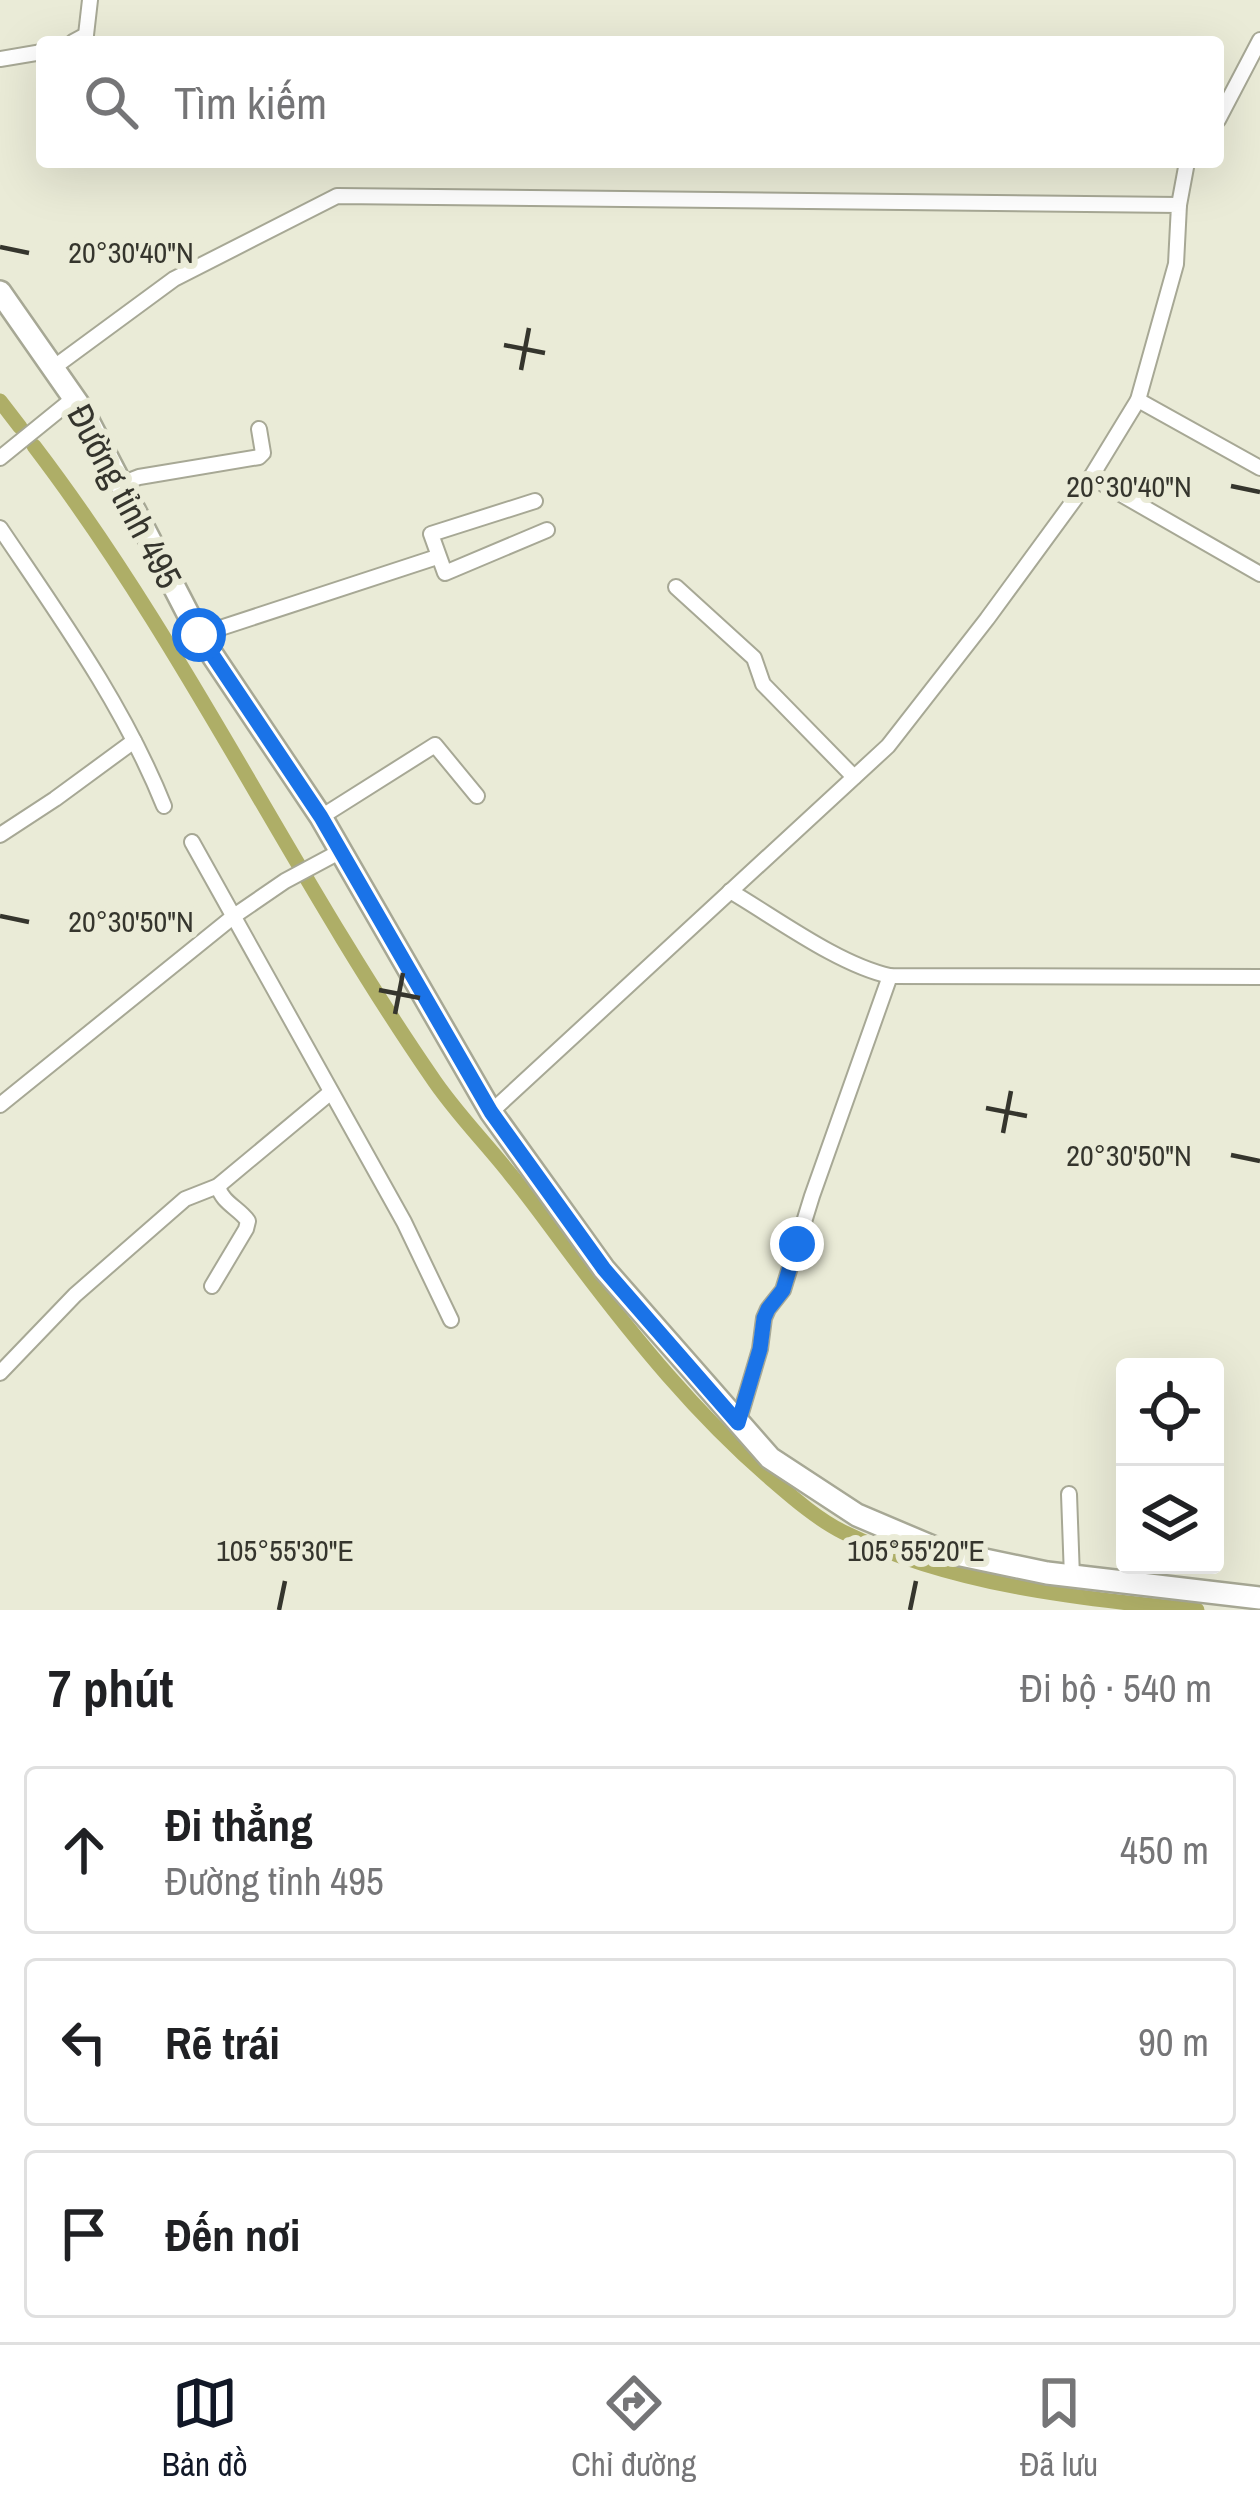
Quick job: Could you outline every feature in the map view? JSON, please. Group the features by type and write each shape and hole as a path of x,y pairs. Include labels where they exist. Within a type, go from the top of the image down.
{"main road":[{"name":"Đường tỉnh 495","path":"0,292 74,398 199,635 321,817 491,1112 604,1269 770,1458 857,1515 942,1551 1072,1576 1260,1598"}],"street":[{"path":"84,36 90,0"},
{"path":"1224,109 1260,40"},
{"path":"0,59 36,53"},
{"path":"491,1112 888,746 987,619 1091,477 1138,400 1176,264 1185,168"},
{"path":"53,368 174,279 338,196 1179,205"},
{"path":"0,458 74,398"},
{"path":"1138,400 1260,468"},
{"path":"121,484 259,457 259,429"},
{"path":"1091,477 1260,574"},
{"path":"535,501 431,534 437,557 445,573 547,530"},
{"path":"0,528 134,740 164,806"},
{"path":"199,635 437,557"},
{"path":"676,587 754,658 763,684 854,777"},
{"path":"0,835 134,740"},
{"path":"321,817 435,745 476,796"},
{"path":"192,842 404,1222 451,1320"},
{"path":"0,1106 234,916 341,851"},
{"path":"730,891 823,946 874,973 890,976 1260,977"},
{"path":"738,1423 764,1318 783,1290 890,976"},
{"path":"0,1373 75,1295 185,1198 218,1186 331,1092"},
{"path":"212,1286 248,1221 218,1186"},
{"path":"1069,1494 1072,1576"}],"waterway":[{"path":"0,401 20,427"},
{"path":"34,446 140,599 331,919 440,1089 644,1348 717,1428 814,1514 884,1550 1016,1587 1197,1610"}],"route":[{"path":"199,635 321,817 491,1112 604,1269 738,1423 764,1318 783,1290 797,1244"}]}
